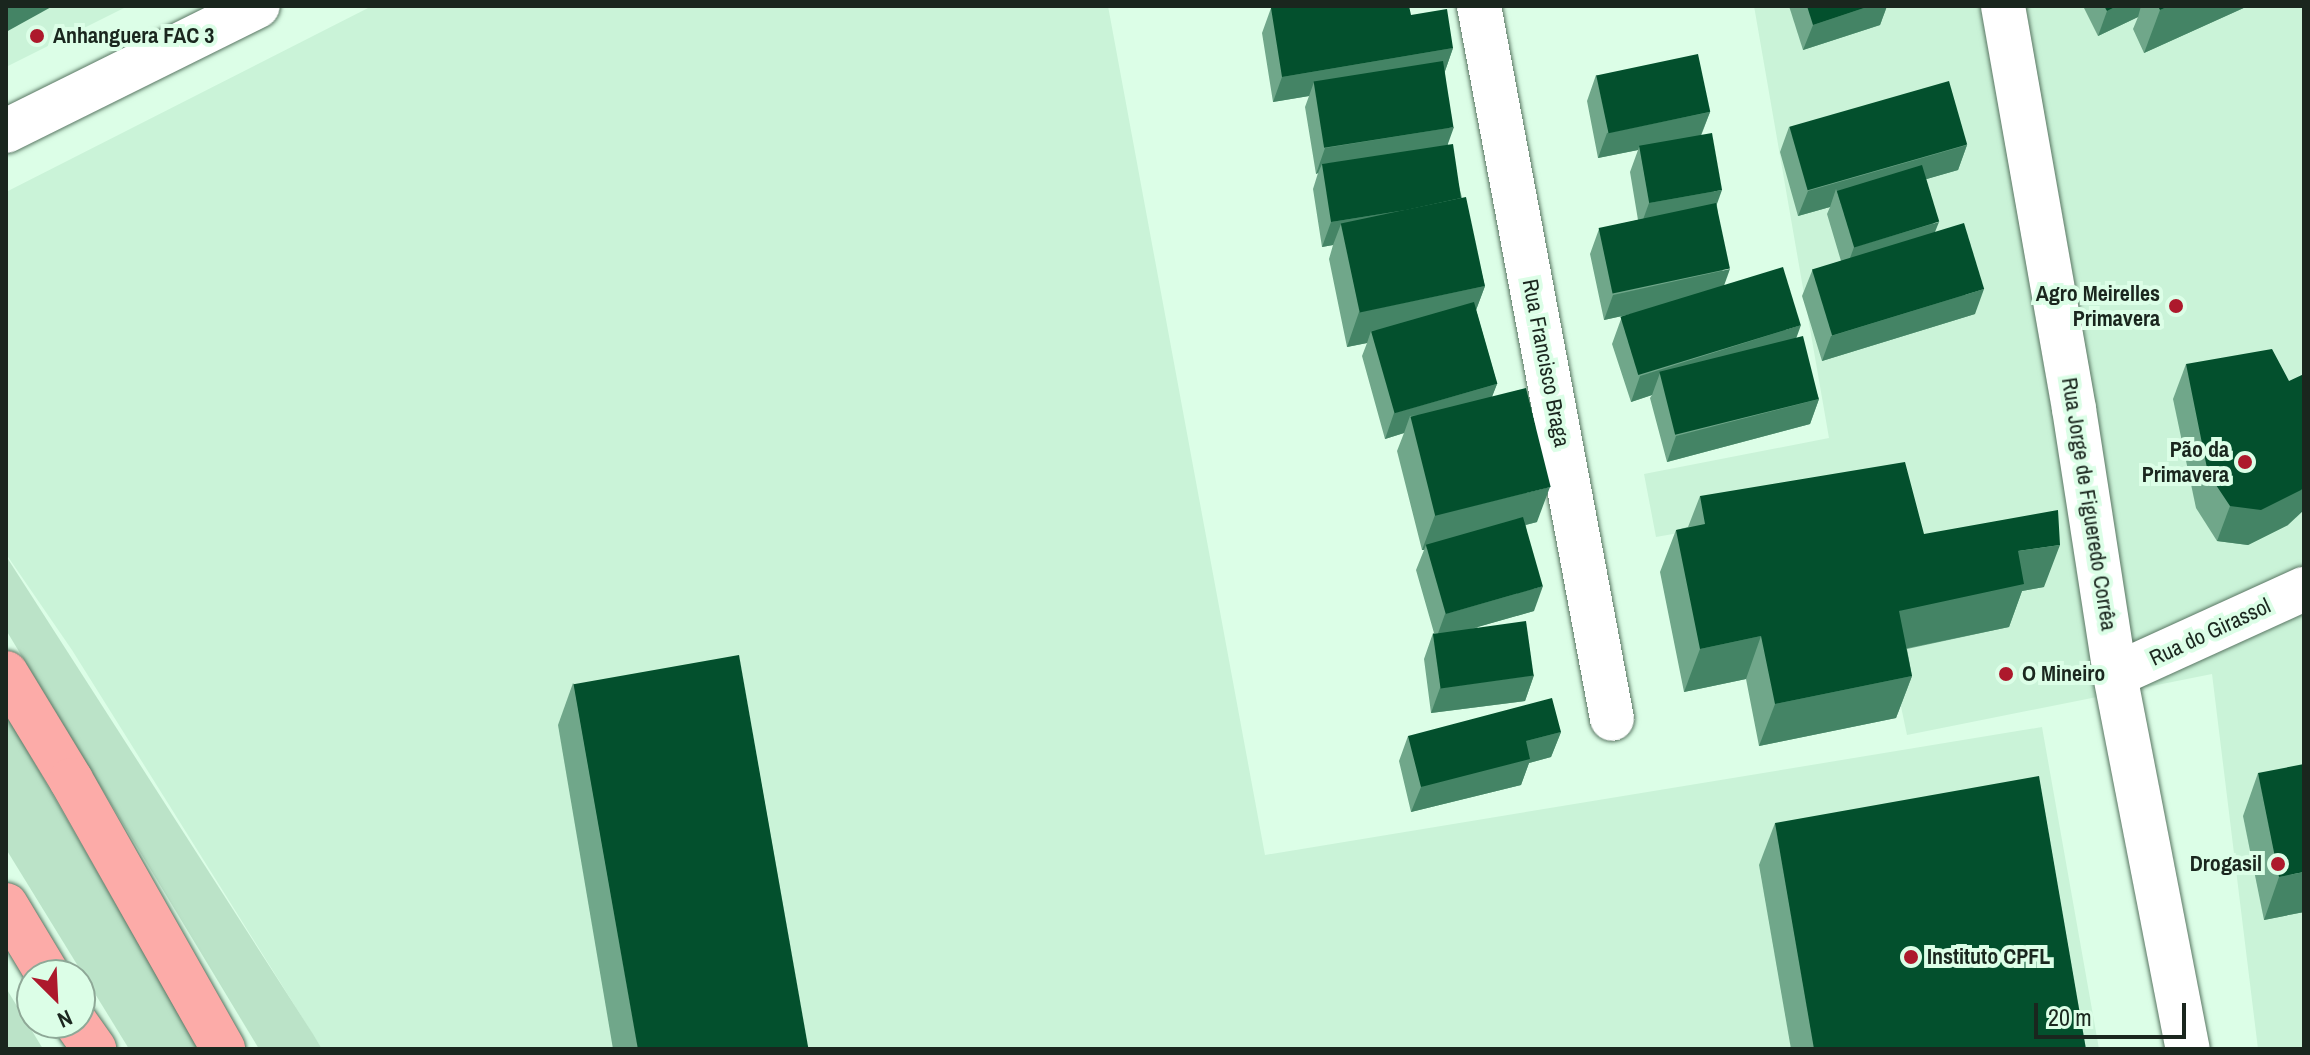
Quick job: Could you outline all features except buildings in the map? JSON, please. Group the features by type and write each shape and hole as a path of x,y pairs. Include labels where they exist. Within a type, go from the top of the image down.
{"highway":[{"path":"6,673 71,780 223,1049"},
{"path":"6,905 38,959"}],"street":[{"path":"6,131 258,6"},
{"name":"Rua Francisco Braga","path":"1479,6 1612,719"},
{"name":"Rua Jorge de Figueredo Corrêa","path":"2003,6 2074,409 2115,675 2188,1049"},
{"name":"Rua do Girassol","path":"2115,675 2304,589"}],"shaded area":[{"name":"Anhanguera FAC 3","path":"6,6 128,6 6,67"},
{"path":"372,6 1108,6 1265,855 2042,727 2099,1049 322,1049 72,650 6,554 6,192"},
{"path":"1754,6 2304,6 2304,1049 2258,1049 2212,674 1907,735 1858,501 1656,537 1644,474 1829,438"},
{"path":"6,556 322,1049 259,1049 6,630"},
{"path":"6,715 199,1049 129,1049 96,995 96,959 74,959 6,849"},
{"path":"6,988 16,1004 16,1039 37,1039 43,1049 6,1049"}],"place":[{"name":"Anhanguera FAC 3","path":"37,36"},
{"name":"Agro Meirelles Primavera","path":"2176,306"},
{"name":"Pão da Primavera","path":"2245,462"},
{"name":"O Mineiro","path":"2006,674"},
{"name":"Drogasil","path":"2278,864"},
{"name":"Instituto CPFL","path":"1911,957"}]}
